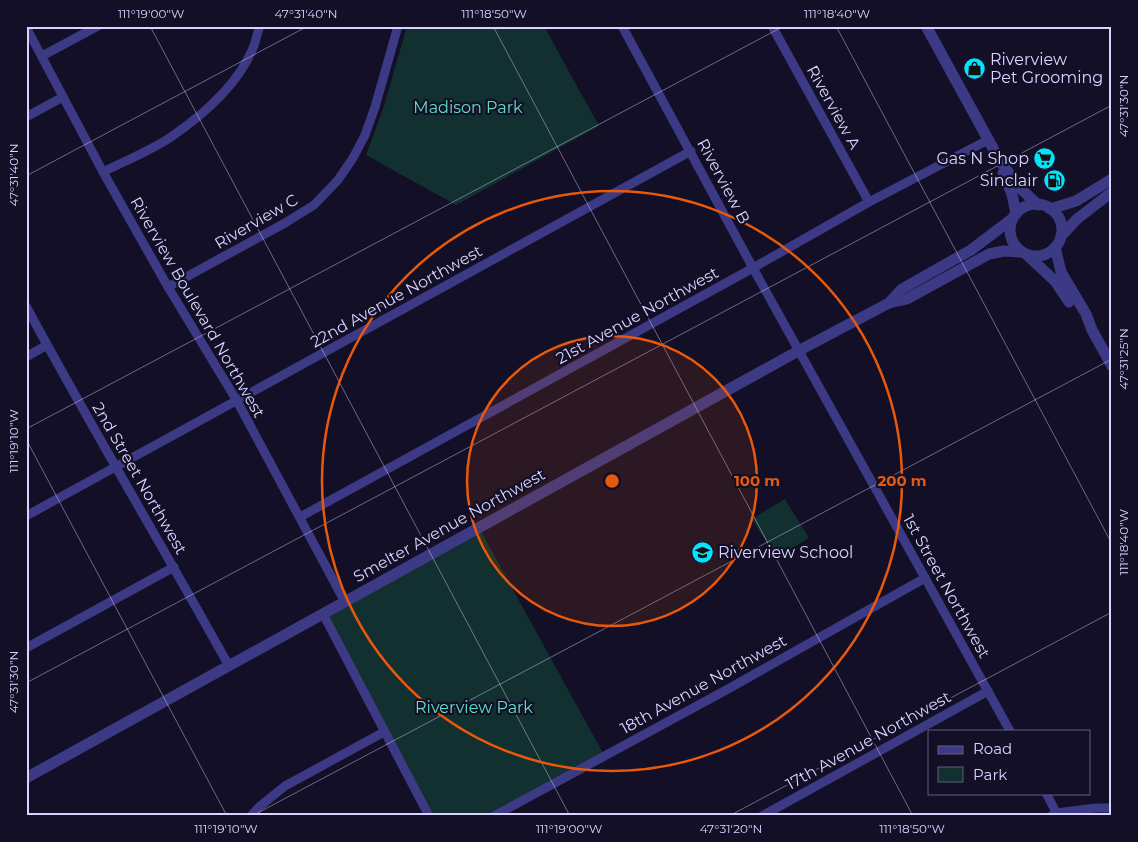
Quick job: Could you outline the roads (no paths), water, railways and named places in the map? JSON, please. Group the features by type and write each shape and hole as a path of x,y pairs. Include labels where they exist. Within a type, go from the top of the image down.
{"street":[{"path":"42,56 98,26"},
{"path":"103,172 170,138 204,111 231,84 241,69 253,49 260,26"},
{"name":"Riverview C","path":"168,287 286,224 314,205 338,180 354,158 366,135 398,26"},
{"name":"Riverview B","path":"622,26 753,268 800,350"},
{"name":"Riverview A","path":"772,26 870,202"},
{"path":"926,26 1000,161 1020,188 1038,204 1050,208 1060,223 1061,236"},
{"name":"Riverview Boulevard Northwest","path":"26,28 103,172 168,287 237,401 345,602"},
{"path":"26,117 63,97"},
{"name":"21st Avenue Northwest","path":"300,517 870,202 988,140"},
{"name":"22nd Avenue Northwest","path":"26,516 691,151"},
{"path":"1000,161 1012,194 1014,216"},
{"path":"1050,208 1076,201 1112,179"},
{"path":"1024,253 1039,256 1051,251 1061,236 1077,219 1112,192"},
{"path":"1038,204 1026,206 1014,216 1010,225 1011,237 1017,248 1055,281 1083,324 1092,330"},
{"name":"Smelter Avenue Northwest","path":"889,303 902,289 971,250 1014,216"},
{"path":"1055,247 1061,272 1068,287 1086,314 1092,330 1112,366"},
{"name":"Smelter Avenue Northwest","path":"26,778 345,602 478,526 889,303 907,299 989,254 1004,251 1024,253"},
{"name":"2nd Street Northwest","path":"26,306 229,666"},
{"path":"26,357 47,345"},
{"name":"1st Street Northwest","path":"800,350 925,578 964,644 1009,730"},
{"path":"26,648 174,567"},
{"name":"18th Avenue Northwest","path":"494,816 728,689 925,578"},
{"path":"323,614 429,816"},
{"name":"17th Avenue Northwest","path":"762,816 988,691"},
{"path":"251,816 285,786 384,732"},
{"path":"1046,794 1055,815 1096,808 1112,808"}],"place":[{"name":"Riverview Pet Grooming","path":"974,68"},
{"name":"Gas N Shop","path":"1045,158"},
{"name":"Sinclair","path":"1054,180"},
{"name":"Riverview School","path":"702,552"}],"park label":[{"name":"Madison Park","path":"468,107"},
{"name":"Riverview Park","path":"474,707"}]}
